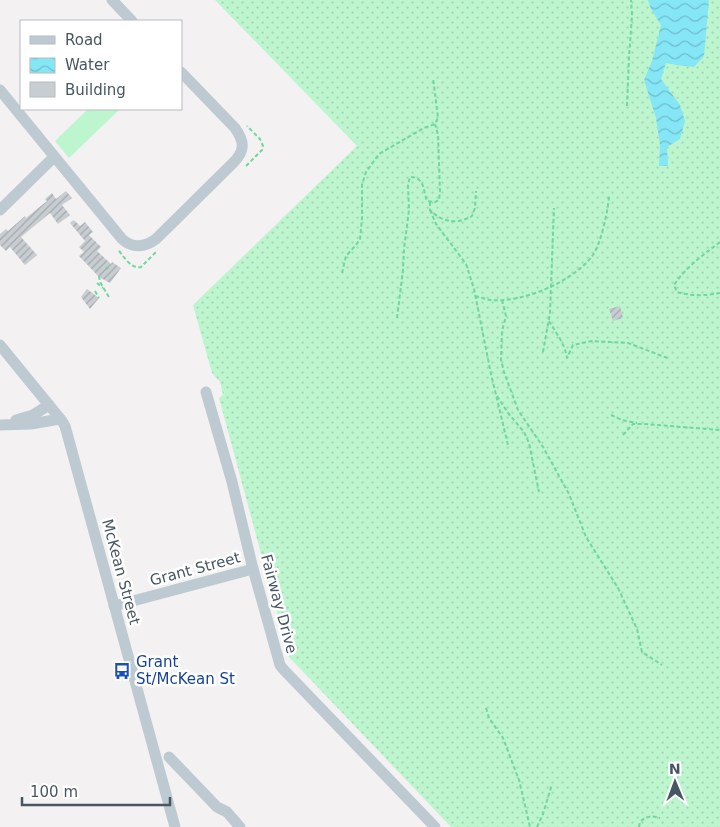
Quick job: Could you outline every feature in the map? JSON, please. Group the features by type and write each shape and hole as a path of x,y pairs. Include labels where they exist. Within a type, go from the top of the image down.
{"street":[{"path":"112,0 131,20"},
{"path":"0,90 125,241 131,245 139,246 151,242 164,232 233,164 241,153 242,138 235,128 182,73"},
{"path":"0,210 54,157"},
{"name":"McKean Street","path":"0,345 66,426 175,827"},
{"name":"Fairway Drive","path":"206,392 282,669 434,827"},
{"path":"0,425 33,415 49,405"},
{"path":"0,425 31,424 60,419"},
{"name":"Grant Street","path":"114,606 254,569"},
{"path":"168,757 217,807 227,812 240,827"}],"path":[{"path":"627,106 632,15 631,0"},
{"path":"430,202 439,200 440,192 438,135 435,124 438,118 433,78"},
{"path":"241,170 262,150 263,146 260,139 243,122"},
{"path":"342,273 346,256 360,239 362,184 366,172 379,154 409,136 435,124"},
{"path":"397,318 408,210 408,185 410,178 414,177 422,184 430,202 430,210 436,224 466,264 508,444"},
{"path":"430,210 442,219 464,221 472,216 475,208 476,191"},
{"path":"475,296 490,300 510,300 532,294 568,278 594,254 603,230 609,196"},
{"path":"543,352 550,313 554,208"},
{"path":"720,242 697,259 674,285 676,292 685,294 712,295 720,293"},
{"path":"118,250 131,266 135,268 141,267 157,251"},
{"path":"99,276 110,299"},
{"path":"97,283 105,289"},
{"path":"95,291 99,298"},
{"path":"502,300 506,316 502,331 501,360 518,410 543,447 569,494 586,537 618,588 637,629 642,652 662,665"},
{"path":"549,321 560,339 567,358 573,345 592,340 628,343 670,359"},
{"path":"496,394 508,413 524,432 529,443 539,492"},
{"path":"611,415 622,420 644,424"},
{"path":"623,435 633,424 720,430"},
{"path":"486,708 488,718 503,738 519,780 530,827"},
{"path":"537,827 552,784"},
{"path":"639,827 640,822 646,817 654,816 660,818"}],"green space":[{"path":"215,0 720,0 720,827 451,827 289,657 219,398 223,395 220,382 212,373 193,305 357,146"},
{"path":"87,110 119,110 69,158 55,141"}],"water":[{"path":"648,0 709,0 704,56 694,67 666,63 661,79 680,105 685,121 680,139 667,147 668,166 659,166 660,145 656,118 644,80 652,61 661,25"}],"building":[{"path":"66,191 72,198 62,205 70,215 58,224 50,213 21,237 37,255 25,265 10,247 6,251 0,245 0,234 6,229 8,231 25,216 26,218 47,201 45,199 52,193 56,199"},
{"path":"74,220 80,226 85,222 93,232 89,235 101,247 97,251 111,264 112,262 121,268 110,283 99,277 79,256 84,252 79,247 85,241 70,223"},
{"path":"87,289 99,298 90,309 81,297"},
{"path":"620,306 623,318 613,321 609,309"}],"place":[{"name":"Grant St/McKean St","path":"122,671"}]}
